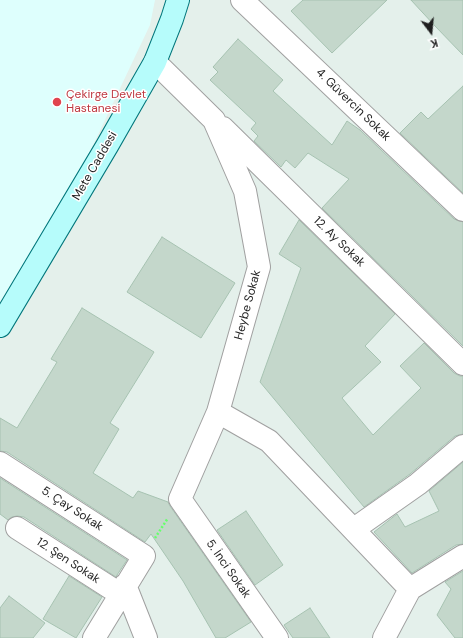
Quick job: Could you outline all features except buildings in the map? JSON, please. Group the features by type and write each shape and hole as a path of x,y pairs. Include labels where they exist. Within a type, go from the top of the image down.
{"street":[{"name":"Mete Caddesi","path":"0,326 155,62 178,0"},
{"name":"4. Güvercin Sokak","path":"242,0 463,210"},
{"name":"Heybe Sokak","path":"155,62 214,120 245,191 259,267 218,412 180,499"},
{"name":"12. Ay Sokak","path":"214,120 463,364"},
{"path":"218,412 269,441 410,589"},
{"path":"354,529 418,484 463,446"},
{"name":"5. Çay Sokak","path":"0,463 144,556"},
{"name":"5. İnci Sokak","path":"180,499 277,638"},
{"name":"12. Şen Sokak","path":"17,528 123,590"},
{"path":"94,638 144,556"},
{"path":"384,638 410,589 463,556"},
{"path":"123,590 146,638"}],"path":[{"path":"144,556 180,499"}],"shaded area":[{"name":"Çekirge Devlet Hastanesi","path":"0,0 155,0 150,25 77,179 0,302"}],"place":[{"name":"Çekirge Devlet Hastanesi","path":"57,102"}]}
